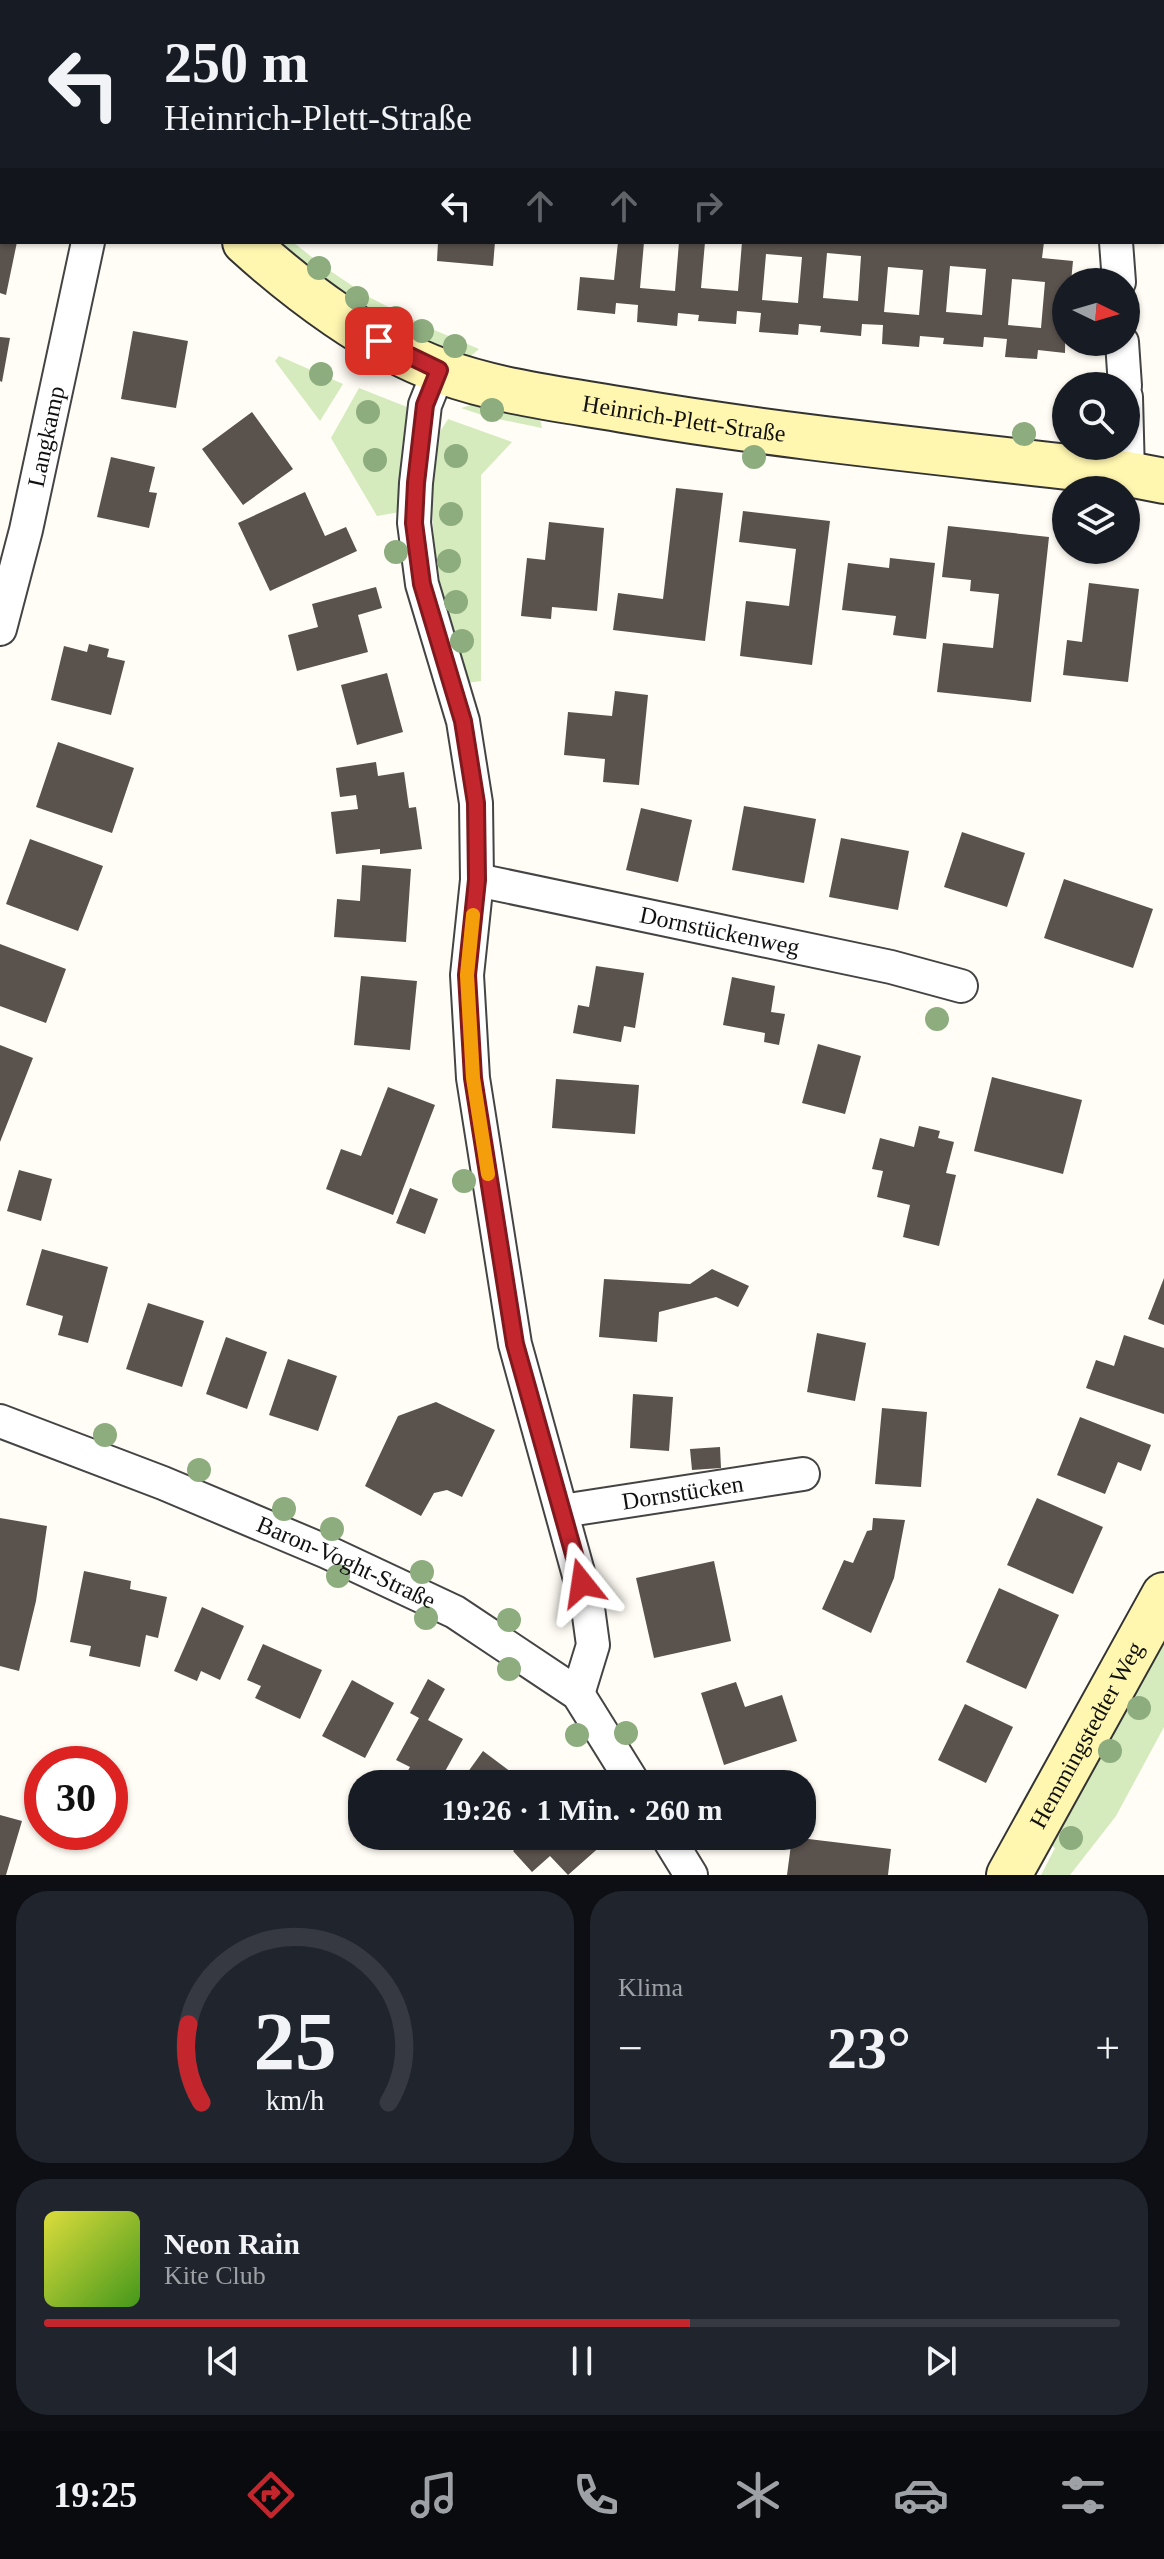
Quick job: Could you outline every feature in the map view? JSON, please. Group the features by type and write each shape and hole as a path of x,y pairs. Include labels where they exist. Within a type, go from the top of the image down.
{"street":[{"name":"Langkamp","path":"0,629 26,530 88,244"},
{"name":"Heinrich-Plett-Straße","path":"247,244 280,274 379,341 439,370 485,385 686,420 1146,477"},
{"path":"1116,244 1118,268"},
{"path":"439,370 425,405 414,523 422,584 463,721 476,803 477,880 467,975 473,1078 515,1344 588,1608 593,1645 578,1694"},
{"path":"1140,453 1146,477"},
{"name":"Dornstückenweg","path":"477,880 891,967 961,986"},
{"name":"Baron-Voght-Straße","path":"0,1421 190,1494 327,1552 455,1612 578,1694 625,1770"},
{"name":"Dornstücken","path":"562,1511 803,1474"},
{"name":"Hemmingstedter Weg","path":"1009,1875 1164,1595"},
{"path":"676,1850 691,1875"}],"green space":[{"path":"272,244 296,244 369,297 479,349 466,360 362,311"},
{"path":"279,356 343,384 320,421 275,361"},
{"path":"359,388 407,407 401,458 400,512 377,516 331,438"},
{"path":"478,403 539,415 542,428 461,408"},
{"path":"448,419 512,442 481,475 481,681 467,683 446,612 432,515 434,447"},
{"path":"1164,1636 1164,1727 1116,1816 1070,1875 1041,1875 1055,1848 1048,1843"}],"building":[{"path":"0,244 17,244 6,295 0,293"},
{"path":"438,244 495,244 493,266 437,261"},
{"path":"618,244 644,244 640,288 675,291 679,244 705,244 701,288 738,291 742,244 1044,244 1042,258 1073,261 1072,268 1052,268 1052,352 1038,350 1037,359 1005,357 1007,339 984,337 983,347 943,344 944,338 920,336 919,347 882,344 883,325 862,324 861,336 820,332 821,326 799,324 798,335 759,332 761,313 737,311 736,324 698,321 699,315 678,313 677,326 637,322 638,305 616,303 615,314 577,310 580,277 614,280","holes":["827,253 861,256 858,301 823,298","766,254 802,257 798,303 762,300","950,266 986,269 982,315 946,312","888,267 923,270 919,315 884,312","1012,279 1045,282 1041,328 1008,325"]},
{"path":"133,331 188,341 176,408 121,399"},
{"path":"0,337 10,338 2,382 0,381"},
{"path":"252,412 293,469 243,505 202,449"},
{"path":"111,457 155,467 149,492 157,493 149,528 97,517"},
{"path":"676,488 723,493 705,641 613,630 618,593 663,599"},
{"path":"305,492 325,536 346,527 357,551 270,591 238,523"},
{"path":"743,511 830,521 812,665 740,656 746,601 789,606 796,549 739,542"},
{"path":"549,522 604,528 597,611 552,607 551,619 521,616 527,558 545,560"},
{"path":"948,526 1049,537 1031,702 937,692 943,643 993,648 999,594 970,591 971,580 942,577"},
{"path":"890,558 935,563 926,639 893,635 896,616 842,610 848,563 889,568"},
{"path":"1089,583 1139,589 1128,682 1063,675 1067,640 1082,642"},
{"path":"376,587 382,608 358,615 368,652 297,671 288,635 318,627 312,604"},
{"path":"89,644 109,649 107,657 125,661 111,715 51,700 64,646 87,652"},
{"path":"387,673 403,732 357,745 341,685"},
{"path":"615,691 648,695 639,785 603,782 605,759 564,755 568,712 612,716"},
{"path":"58,742 134,768 112,833 36,807"},
{"path":"376,762 378,776 404,772 409,808 416,807 422,849 380,854 380,849 336,854 331,812 358,809 356,795 340,797 336,768"},
{"path":"744,806 816,819 804,883 732,870"},
{"path":"641,808 692,820 678,882 626,870"},
{"path":"962,832 1025,853 1007,907 944,887"},
{"path":"841,838 909,851 898,910 829,897"},
{"path":"30,839 103,866 78,931 6,904"},
{"path":"362,865 411,869 406,942 334,937 337,899 360,901"},
{"path":"1064,879 1153,909 1133,968 1044,938"},
{"path":"0,944 66,969 46,1023 0,1006"},
{"path":"596,966 644,973 635,1028 624,1026 621,1042 573,1033 578,1005 589,1007"},
{"path":"361,976 417,981 410,1050 354,1045"},
{"path":"732,977 775,986 771,1012 785,1014 779,1045 764,1042 765,1033 723,1025"},
{"path":"818,1044 861,1056 845,1114 802,1103"},
{"path":"0,1045 33,1058 0,1142"},
{"path":"992,1077 1082,1100 1063,1174 974,1151"},
{"path":"556,1079 639,1085 635,1134 552,1128"},
{"path":"388,1087 435,1105 393,1215 326,1189 341,1149 361,1156"},
{"path":"919,1126 940,1131 938,1138 954,1142 946,1173 956,1175 939,1246 903,1237 910,1205 877,1197 883,1171 872,1169 880,1138 914,1147"},
{"path":"19,1170 52,1179 41,1221 7,1211"},
{"path":"410,1188 438,1199 425,1234 396,1223"},
{"path":"42,1249 108,1267 88,1343 58,1335 63,1316 26,1305"},
{"path":"712,1269 749,1286 738,1307 716,1297 659,1312 657,1342 599,1337 604,1279 690,1284"},
{"path":"1164,1278 1164,1325 1148,1319"},
{"path":"148,1303 204,1321 182,1387 126,1369"},
{"path":"817,1333 866,1343 855,1401 807,1392"},
{"path":"1124,1335 1164,1348 1164,1414 1086,1388 1096,1360 1114,1366"},
{"path":"226,1337 267,1352 247,1409 206,1394"},
{"path":"288,1359 337,1376 318,1431 269,1415"},
{"path":"633,1394 673,1397 669,1451 630,1448"},
{"path":"436,1402 495,1430 462,1497 447,1490 434,1493 421,1516 365,1486 398,1416"},
{"path":"882,1408 927,1412 921,1487 875,1484"},
{"path":"1080,1417 1151,1445 1141,1471 1118,1462 1105,1494 1057,1475"},
{"path":"720,1447 721,1468 692,1470 690,1449"},
{"path":"1037,1498 1103,1527 1073,1594 1007,1565"},
{"path":"0,1518 47,1526 36,1601 19,1671 0,1666"},
{"path":"873,1518 905,1520 894,1578 871,1633 822,1609 844,1560 853,1563 867,1531 872,1530"},
{"path":"714,1561 731,1641 654,1658 636,1578"},
{"path":"84,1571 131,1581 130,1589 167,1597 158,1638 146,1635 140,1667 89,1656 91,1646 70,1642"},
{"path":"999,1588 1059,1615 1026,1689 966,1662"},
{"path":"202,1607 244,1626 220,1680 201,1671 197,1681 174,1671"},
{"path":"263,1644 322,1670 300,1719 255,1698 261,1686 247,1680"},
{"path":"428,1679 445,1689 428,1720 463,1739 446,1770 408,1770 410,1767 396,1760 419,1718 410,1713"},
{"path":"352,1680 394,1703 365,1758 322,1736"},
{"path":"736,1682 745,1707 782,1695 797,1741 724,1765 701,1693"},
{"path":"965,1704 1013,1727 986,1783 938,1760"},
{"path":"483,1751 508,1770 469,1770"},
{"path":"0,1815 22,1821 6,1875 0,1875"},
{"path":"816,1840 891,1849 888,1875 787,1875 790,1850 816,1850"},
{"path":"596,1850 568,1875 550,1856 532,1872 513,1851"}],"slow traffic":[{"path":"473,915 467,975 473,1078 488,1174"}],"route":[{"path":"379,341 439,370 425,405 414,523 422,584 463,721 476,803 477,880 467,975 473,1078 515,1344 582,1583"}]}
